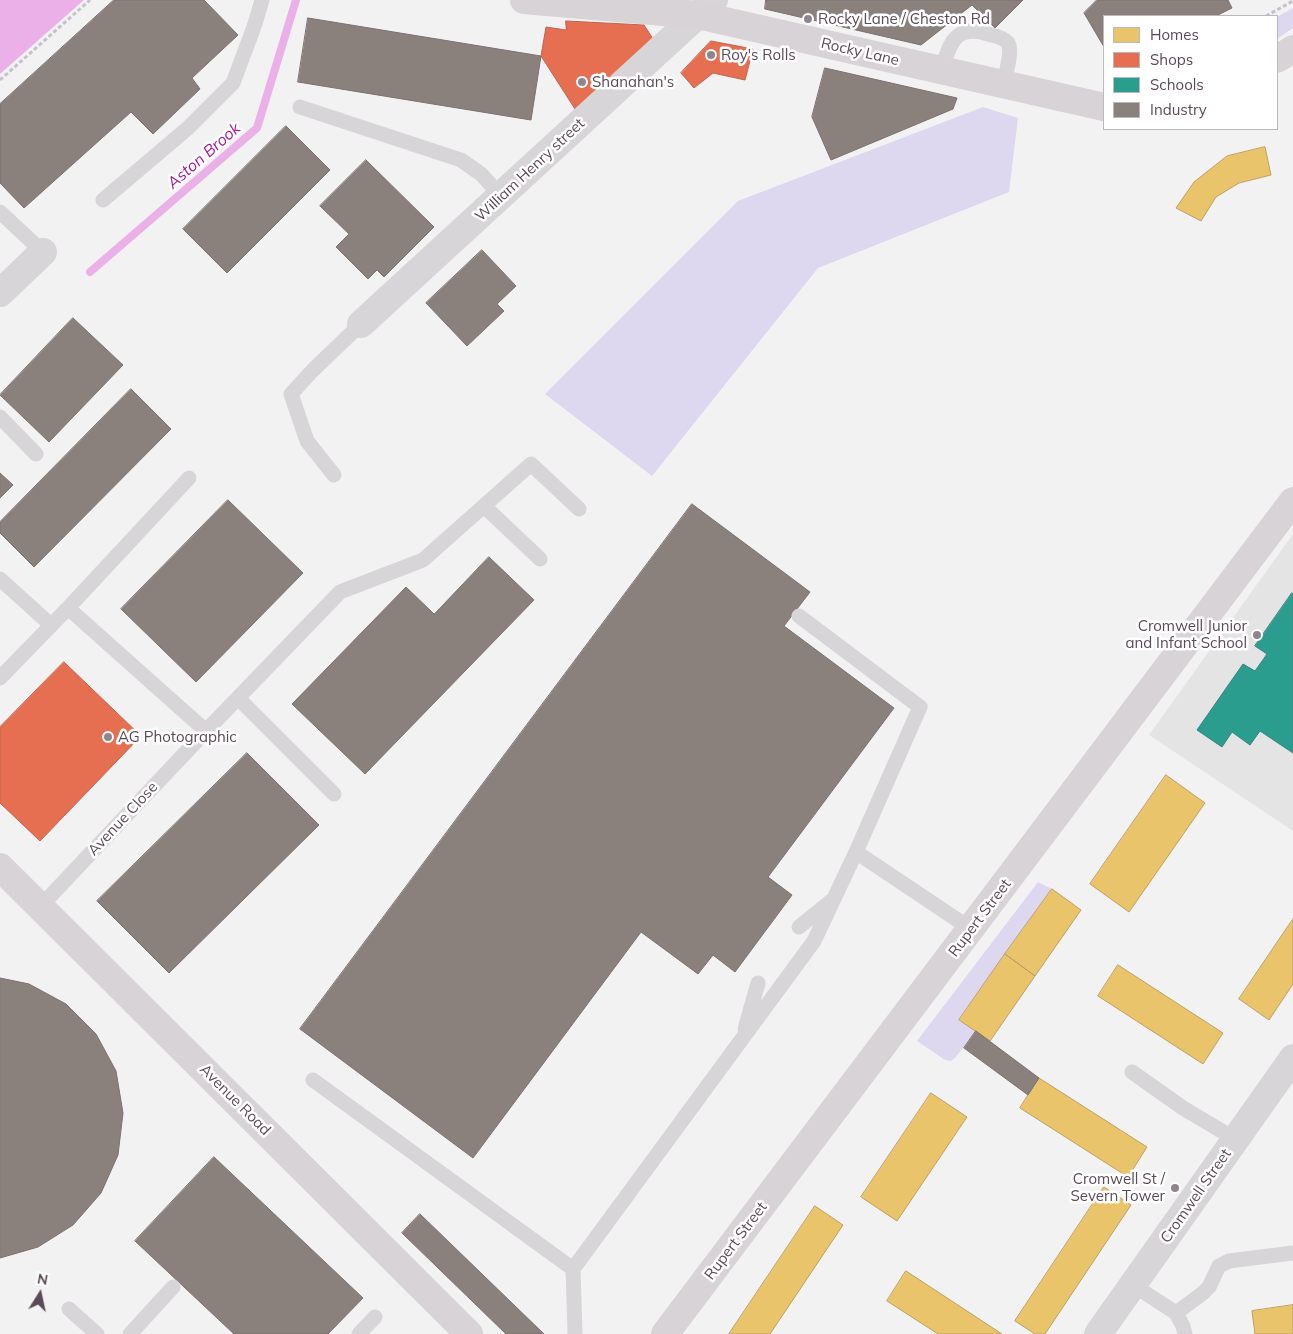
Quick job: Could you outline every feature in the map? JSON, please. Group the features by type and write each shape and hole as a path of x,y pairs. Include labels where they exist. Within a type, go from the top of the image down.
{"street":[{"name":"Rocky Lane","path":"524,0 706,7 942,71 1103,107"},
{"name":"William Henry street","path":"361,324 706,7"},
{"path":"1278,58 1293,49"},
{"path":"0,293 42,252"},
{"name":"Rupert Street","path":"666,1334 1293,501"},
{"name":"Avenue Road","path":"0,867 469,1334"},
{"name":"Cromwell Street","path":"1098,1334 1293,1058"}],"lane":[{"path":"103,200 188,128 233,83 262,0"},
{"path":"942,71 948,47 954,38 963,33 986,33 1003,39 1008,43 1009,56 1002,85"},
{"path":"300,107 461,160 481,174 501,196"},
{"path":"0,212 42,252"},
{"path":"334,475 307,441 291,394 361,324"},
{"path":"0,417 36,454"},
{"path":"540,559 484,506 531,464 579,509"},
{"path":"0,678 189,478"},
{"name":"Avenue Close","path":"40,906 340,592 423,560 484,506"},
{"path":"0,579 51,625"},
{"path":"68,608 206,731"},
{"path":"575,1334 573,1269 814,941 856,852 920,707 799,616"},
{"path":"238,698 334,794"},
{"path":"856,852 971,929"},
{"path":"799,927 833,900"},
{"path":"742,1040 758,983"},
{"path":"1132,1072 1183,1108 1235,1140"},
{"path":"312,1080 573,1269"},
{"path":"1176,1313 1209,1287 1219,1266 1229,1261 1293,1253"},
{"path":"1133,1285 1176,1313 1185,1334"},
{"path":"130,1334 173,1287"},
{"path":"69,1309 97,1334"},
{"path":"359,1334 375,1317"}],"path":[{"path":"0,80 90,0"},
{"path":"1268,15 1293,2"}],"shaded area":[{"path":"0,0 84,0 0,74"},
{"path":"1293,8 1293,28 1278,38 1278,16"},
{"path":"983,107 1018,118 1009,192 818,268 652,476 545,394 738,201"},
{"name":"Cromwell Junior and Infant School","path":"1293,534 1293,831 1149,735"},
{"path":"1038,882 1052,889 959,1020 976,1031 955,1058 951,1061 945,1060 917,1041"}],"building: Homes":[{"path":"1265,147 1271,175 1239,183 1216,197 1201,221 1176,208 1194,182 1227,156"},
{"path":"1166,775 1205,803 1129,912 1090,884"},
{"path":"1052,889 1081,910 1035,976 1005,954"},
{"path":"1293,919 1293,984 1269,1020 1239,999"},
{"path":"1005,954 1035,976 990,1041 959,1020"},
{"path":"1118,965 1223,1033 1203,1064 1098,996"},
{"path":"1039,1078 1147,1147 1128,1177 1020,1108"},
{"path":"931,1093 967,1117 897,1221 861,1197"},
{"path":"1104,1187 1131,1205 1045,1334 1035,1334 1015,1321"},
{"path":"815,1206 843,1225 770,1334 729,1334"},
{"path":"906,1271 1002,1334 938,1334 887,1301"},
{"path":"1293,1305 1293,1334 1255,1334 1252,1311"}],"building: Shops":[{"name":"Shanahan's","path":"566,21 644,25 655,42 575,109 541,56 546,27 566,30"},
{"path":"711,41 753,49 745,80 713,73 694,88 681,73"},
{"path":"64,662 141,736 40,841 0,803 0,727"}],"building: Schools":[{"path":"1292,593 1293,753 1260,731 1250,745 1232,732 1222,747 1197,730 1243,664 1255,671 1267,654 1255,646"}],"building: Industry":[{"path":"114,0 204,0 238,35 192,78 200,89 153,134 131,112 24,208 0,183 0,104"},
{"path":"766,0 1023,0 995,28 972,5 921,45 765,9"},
{"path":"1097,0 1228,0 1232,8 1218,15 1103,15 1103,45 1084,13"},
{"path":"308,18 541,56 531,120 298,82"},
{"path":"825,68 957,98 953,109 831,160 812,117"},
{"path":"286,126 330,170 227,273 183,229"},
{"path":"366,160 434,227 384,277 377,270 368,279 336,247 349,234 320,206"},
{"path":"482,250 516,286 497,304 504,311 467,346 426,303"},
{"path":"73,318 123,365 49,442 0,395"},
{"path":"131,389 171,429 34,567 0,533 0,522"},
{"path":"0,473 13,485 0,498"},
{"path":"228,500 303,573 196,682 121,609"},
{"path":"692,504 810,592 784,626 894,708 768,877 792,895 735,972 713,955 698,974 641,932 473,1158 300,1029"},
{"path":"489,557 534,600 365,774 292,704 406,587 434,614"},
{"path":"247,753 319,825 169,973 97,901"},
{"path":"0,978 29,984 66,1004 96,1034 116,1071 123,1113 118,1155 101,1193 73,1225 38,1247 0,1258"},
{"path":"976,1031 1039,1078 1028,1095 964,1048"},
{"path":"214,1157 363,1298 328,1334 234,1334 135,1241"},
{"path":"420,1214 544,1334 506,1334 402,1233"}],"waterway":[{"name":"Aston Brook","path":"90,272 257,128 296,0"}],"place":[{"name":"Rocky Lane / Cheston Rd","path":"808,19"},
{"name":"Roy's Rolls","path":"711,55"},
{"name":"Shanahan's","path":"582,82"},
{"name":"Cromwell Junior and Infant School","path":"1257,635"},
{"name":"AG Photographic","path":"108,737"},
{"name":"Cromwell St / Severn Tower","path":"1175,1188"}]}
